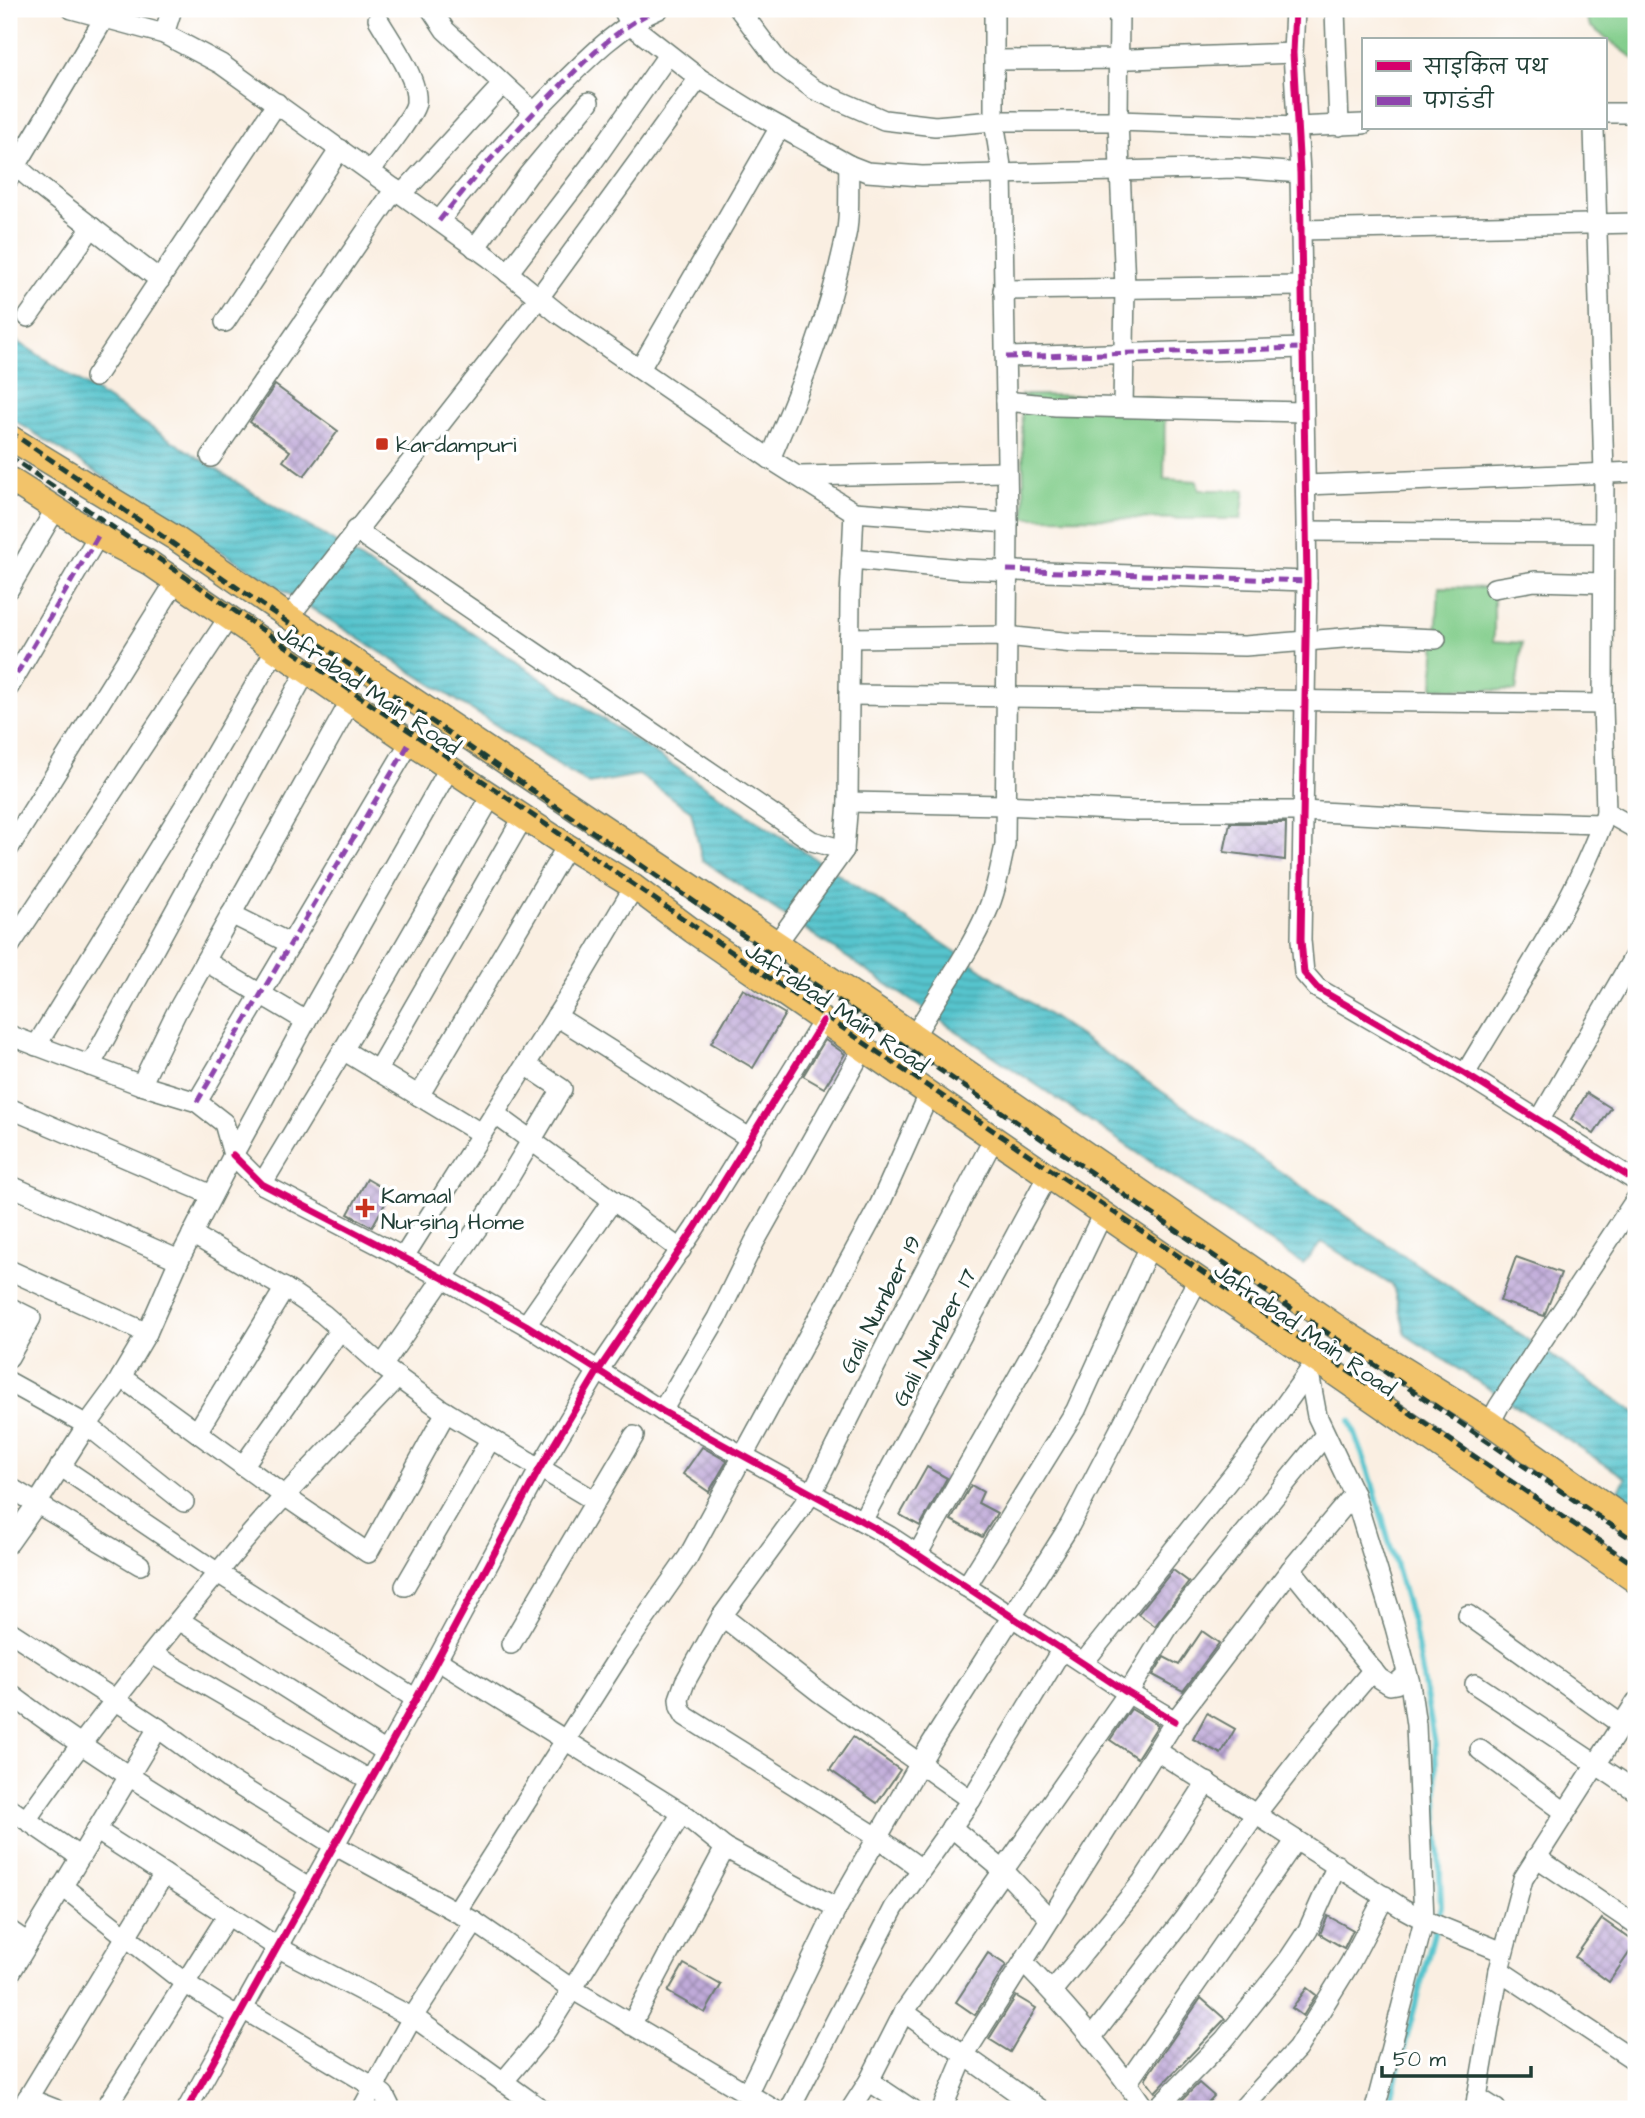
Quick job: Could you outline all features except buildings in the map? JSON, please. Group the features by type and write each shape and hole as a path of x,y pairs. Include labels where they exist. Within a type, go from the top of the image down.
{"main road":[{"name":"Jafrabad Main Road","path":"9,437 175,538 777,943 918,1030 1347,1334 1494,1415 1636,1527"},
{"name":"Jafrabad Main Road","path":"9,479 97,536 148,562 410,742 634,887 693,931 1198,1279 1312,1367 1636,1581"}],"street":[{"path":"72,9 164,34 221,64 475,248 538,299 770,460 854,512 1007,523"},
{"path":"164,34 172,9"},
{"path":"431,9 445,30 534,112"},
{"path":"439,222 484,164 626,16 659,9"},
{"path":"739,9 781,65 815,90 884,120 935,125 995,121 1118,121 1297,127 1362,124"},
{"path":"918,1030 969,948 987,912 1005,845 1006,357 1002,172 995,121 994,9"},
{"path":"1119,9 1118,121 1125,287 1123,407"},
{"path":"1295,9 1293,53 1300,173 1307,581 1301,940 1304,974 1317,988 1465,1074 1636,1181"},
{"path":"1335,9 1339,126"},
{"path":"626,16 668,55 699,78 780,127 867,172 922,176 1236,168 1300,173"},
{"path":"105,17 11,169 160,280"},
{"path":"370,171 416,105 415,89 406,68 377,19"},
{"path":"995,60 1293,53"},
{"path":"508,273 605,146 668,55"},
{"path":"289,617 538,299 699,78"},
{"path":"211,457 398,191 503,84"},
{"path":"475,248 528,175 589,102"},
{"path":"95,377 277,103"},
{"path":"1606,113 1636,113"},
{"path":"640,369 780,127"},
{"path":"1465,1074 1556,919 1592,852 1604,818 1604,474 1594,130"},
{"path":"225,323 340,149"},
{"path":"770,460 815,346 834,281 847,227 849,165"},
{"path":"1300,230 1636,223"},
{"path":"28,317 92,227"},
{"path":"1003,290 1302,286"},
{"path":"1006,357 1303,348"},
{"path":"1006,401 1056,406 1303,412"},
{"path":"799,476 1006,472"},
{"path":"1306,485 1636,472"},
{"path":"9,589 56,508"},
{"path":"777,943 844,850 848,802 849,638 854,512"},
{"path":"355,530 812,841 844,850"},
{"path":"1306,531 1604,533"},
{"path":"9,687 97,536"},
{"path":"852,559 960,569 1307,581"},
{"path":"1494,588 1535,581 1603,583"},
{"path":"9,848 176,582"},
{"path":"9,947 229,617"},
{"path":"849,638 1006,636 1073,643 1177,646 1245,646 1367,636 1436,639"},
{"path":"36,1046 190,797 276,649"},
{"path":"90,1066 307,670"},
{"path":"849,695 1603,704"},
{"path":"141,1086 176,1013 351,700"},
{"path":"197,1102 410,742"},
{"path":"9,1543 121,1377 146,1334 179,1260 233,1155 450,767"},
{"path":"262,1184 492,795"},
{"path":"848,802 1137,811 1303,811 1488,821 1604,818 1636,829"},
{"path":"377,1070 524,816"},
{"path":"419,1096 567,846"},
{"path":"403,1258 526,1065 634,887"},
{"path":"231,914 290,944"},
{"path":"1539,1121 1636,953"},
{"path":"205,961 306,1021"},
{"path":"556,1016 751,1139"},
{"path":"187,2109 416,1699 540,1468 598,1371 681,1250 823,1021"},
{"path":"9,1035 141,1086 197,1102 224,1123 233,1155 262,1184 526,1325 662,1411 862,1521 1175,1721"},
{"path":"662,1411 717,1318 754,1243 863,1049"},
{"path":"343,1050 482,1134"},
{"path":"26,1820 113,1700 390,1371 443,1279 488,1213 562,1089 526,1065"},
{"path":"456,1912 619,1656 688,1557 880,1204 929,1094"},
{"path":"9,1108 212,1195"},
{"path":"495,1114 681,1250"},
{"name":"Gali Number 19","path":"921,1869 877,1837 685,1716 680,1707 681,1691 722,1616 812,1493 994,1138"},
{"name":"Gali Number 17","path":"862,1521 1048,1175"},
{"path":"9,1185 179,1260"},
{"path":"1494,1415 1636,1199"},
{"path":"526,1325 613,1200"},
{"path":"917,1555 1059,1305 1103,1213"},
{"path":"192,1234 285,1288 323,1314 390,1371 446,1412 595,1501"},
{"path":"966,1587 1076,1410 1150,1246"},
{"path":"9,1270 146,1334"},
{"path":"747,2094 837,1908 1011,1615 1070,1525 1198,1279"},
{"path":"197,1432 285,1288"},
{"path":"9,1307 31,1318 9,1357"},
{"path":"243,1466 340,1330"},
{"path":"1312,1367 1313,1401 1325,1436 1353,1494 1407,1674 1416,1725 1433,1923 1375,2109"},
{"path":"1084,1662 1240,1466 1312,1367"},
{"path":"121,1377 285,1497 368,1553 446,1412"},
{"path":"9,1382 87,1425 184,1502"},
{"path":"511,1644 634,1436"},
{"path":"851,2109 869,2081 904,2012 1129,1693 1169,1626 1325,1436"},
{"path":"405,1586 491,1440"},
{"path":"60,1466 218,1573 416,1699"},
{"path":"9,1487 140,1565"},
{"path":"942,2109 965,2054 1175,1721 1291,1569 1353,1494"},
{"path":"1291,1569 1379,1678 1390,1685 1396,1684 1407,1674"},
{"path":"1468,1615 1622,1725"},
{"path":"722,1616 819,1692 971,1800"},
{"path":"180,1620 386,1752"},
{"path":"9,1631 158,1728 228,1779 334,1845 475,1922 572,1989 773,2109"},
{"path":"790,2109 894,1908 971,1800 1062,1649"},
{"path":"152,1654 370,1780"},
{"path":"437,1660 682,1813 725,1848 837,1908"},
{"path":"1091,2038 1185,1917 1256,1814 1373,1670"},
{"path":"1475,1684 1636,1791"},
{"path":"9,1693 78,1745 129,1774 310,1889"},
{"path":"1496,2109 1476,2103 1501,1961 1523,1879 1636,1702"},
{"path":"9,1975 158,1728"},
{"path":"1480,1750 1565,1812"},
{"path":"1157,1751 1385,1896 1501,1961 1636,2061"},
{"path":"1052,1991 1142,1882 1207,1782"},
{"path":"9,1808 80,1857"},
{"path":"503,2082 546,2031 682,1813"},
{"path":"951,1826 1004,1871 1050,1919"},
{"path":"96,1830 277,1947 412,2018 541,2109"},
{"path":"1128,2083 1296,1840"},
{"path":"631,2025 725,1848"},
{"path":"1536,1857 1636,1925"},
{"path":"1156,2109 1224,2040 1288,1960 1308,1930 1337,1865"},
{"path":"55,2109 24,2104 163,1874"},
{"path":"62,1886 185,1983 374,2087 384,2095 391,2109"},
{"path":"1242,2109 1297,2049 1344,1973 1385,1896"},
{"path":"105,2109 228,1915"},
{"path":"362,2109 412,2018 475,1922"},
{"path":"9,1930 28,1943"},
{"path":"1024,1963 1052,1991 1091,2038 1128,2083 1145,2109"},
{"path":"904,2012 1040,2109"},
{"path":"869,2081 911,2109"}],"green space":[{"path":"1583,9 1636,9 1636,60 1590,26"},
{"path":"1021,395 1144,396 1165,402 1164,479 1197,481 1199,490 1245,490 1241,519 1025,518"},
{"path":"1439,587 1494,588 1494,641 1522,643 1516,691 1433,688"}],"water":[{"path":"9,336 275,507 327,537 947,946 1636,1413 1636,1506 1617,1493 1626,1478 1406,1335 1393,1286 1322,1242 1303,1264 702,860 691,811 639,775 589,784 9,417"}],"waterway":[{"path":"1350,1421 1368,1469 1414,1628 1435,1745 1441,1906 1388,2109"}],"railway":[{"path":"9,431 906,1047 1636,1542"},
{"path":"9,456 895,1064 1636,1566"}],"marked path":[{"path":"439,221 511,137 581,65 618,33 659,9"},
{"path":"1006,357 1303,348"},
{"path":"9,687 98,536"},
{"path":"1007,570 1307,581"},
{"path":"197,1102 410,742"}],"cycle path":[{"path":"1295,9 1293,53 1300,173 1307,581 1301,940 1304,973 1317,988 1465,1074 1636,1181"},
{"path":"187,2109 416,1699 540,1468 598,1371 695,1228 823,1021"},
{"path":"233,1155 262,1184 443,1278 526,1325 662,1411 889,1536 1175,1721"}],"place":[{"name":"kardampuri","path":"382,444"},
{"name":"Kamaal Nursing Home","path":"365,1208"}]}
